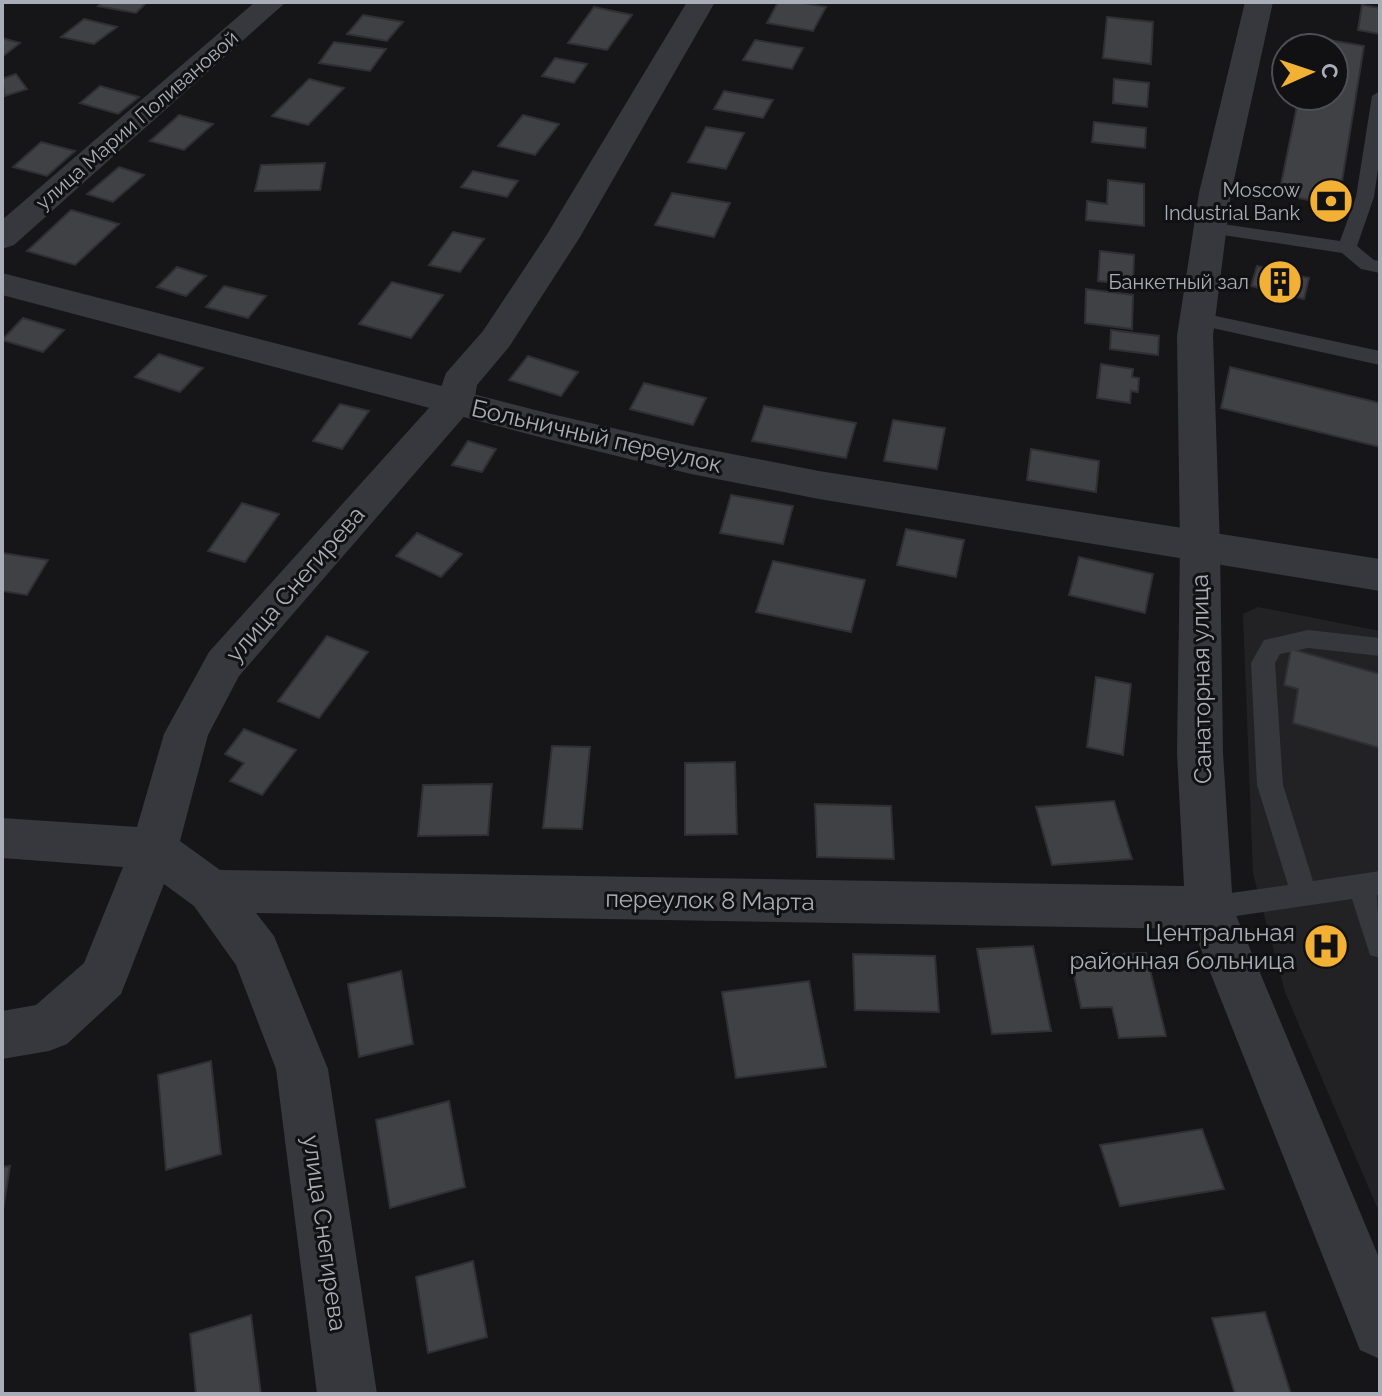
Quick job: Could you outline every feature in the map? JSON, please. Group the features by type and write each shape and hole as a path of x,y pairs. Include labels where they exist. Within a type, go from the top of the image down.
{"street":[{"name":"улица Марии Поливановой","path":"2,238 272,2"},
{"name":"улица Снегирева","path":"347,1394 302,1069 256,952 211,891 154,849 186,734 224,664 455,403 459,382 496,339 563,237 701,2"},
{"name":"Санаторная улица","path":"1259,2 1209,228 1195,336 1200,547 1200,753 1209,908 1380,1330"},
{"name":"Больничный переулок","path":"2,284 455,403 691,460 819,485 1380,575"},
{"path":"2,838 154,849 103,978 49,1027 2,1035"},
{"name":"переулок 8 Марта","path":"211,891 1209,908"}],"lane":[{"path":"1347,248 1372,199 1380,96"},
{"path":"1209,228 1347,248 1368,265 1380,267"},
{"path":"1197,318 1380,358"},
{"path":"1303,892 1270,785 1263,663 1272,647 1308,639 1380,647"},
{"path":"1209,908 1370,884 1380,946"}],"shaded area":[{"name":"Центральная районная больница","path":"1258,607 1380,631 1380,1214 1285,992 1253,874 1243,614"}],"building":[{"path":"102,2 147,2 136,13 98,6"},
{"path":"778,2 826,7 813,31 767,23"},
{"path":"1362,5 1380,8 1380,34 1358,30"},
{"path":"594,7 632,15 607,50 568,43"},
{"path":"363,15 403,22 387,41 347,34"},
{"path":"1107,17 1153,22 1151,64 1103,58"},
{"path":"84,19 117,27 94,44 61,37"},
{"path":"2,38 20,43 2,57"},
{"path":"755,40 803,48 792,69 743,60"},
{"path":"334,42 386,49 370,71 319,63"},
{"path":"1350,44 1364,46 1338,206 1279,194 1296,112 1350,112"},
{"path":"555,58 587,64 574,83 542,76"},
{"path":"16,74 27,89 5,96 2,79"},
{"path":"309,79 344,88 308,125 272,116"},
{"path":"1114,79 1149,83 1147,107 1113,103"},
{"path":"100,86 139,97 118,114 80,103"},
{"path":"724,91 773,100 763,118 714,109"},
{"path":"179,115 213,124 184,150 150,141"},
{"path":"523,115 559,124 535,155 498,146"},
{"path":"1094,122 1146,128 1145,148 1092,142"},
{"path":"706,127 744,133 726,169 688,162"},
{"path":"41,142 75,151 47,176 13,167"},
{"path":"325,163 320,190 255,191 261,165"},
{"path":"119,167 144,175 113,202 87,194"},
{"path":"473,171 518,181 507,197 461,187"},
{"path":"1108,180 1144,184 1144,226 1086,220 1087,201 1107,204"},
{"path":"672,193 730,203 714,237 655,225"},
{"path":"71,210 119,224 75,265 27,251"},
{"path":"453,232 484,239 460,272 429,265"},
{"path":"1100,251 1134,255 1133,285 1098,281"},
{"name":"Банкетный зал","path":"1257,266 1309,278 1304,299 1251,286"},
{"path":"177,267 206,276 186,296 157,287"},
{"path":"392,282 443,295 411,338 359,324"},
{"path":"224,286 266,296 248,318 206,307"},
{"path":"1086,289 1133,295 1132,329 1085,323"},
{"path":"23,318 64,330 43,352 2,340"},
{"path":"1111,330 1159,336 1158,355 1110,349"},
{"path":"159,354 203,368 180,392 135,377"},
{"path":"528,356 578,372 561,396 509,380"},
{"path":"1101,364 1133,369 1132,377 1139,378 1138,392 1131,391 1130,403 1097,398"},
{"path":"1230,367 1380,403 1380,447 1221,408"},
{"path":"644,383 706,398 693,425 630,409"},
{"path":"340,404 369,411 342,449 313,441"},
{"path":"764,406 856,423 846,458 752,441"},
{"path":"893,420 945,428 937,469 884,461"},
{"path":"468,441 496,449 482,472 452,465"},
{"path":"1031,449 1099,461 1096,492 1027,480"},
{"path":"731,495 793,506 783,544 720,533"},
{"path":"242,503 279,514 245,562 208,551"},
{"path":"906,529 964,540 956,577 897,565"},
{"path":"417,533 462,554 441,577 396,556"},
{"path":"2,553 48,560 27,595 2,591"},
{"path":"1079,557 1153,574 1145,613 1069,595"},
{"path":"773,561 865,580 851,632 756,612"},
{"path":"327,636 368,652 319,718 278,701"},
{"path":"1291,649 1380,674 1380,748 1293,723 1298,689 1284,685"},
{"path":"1096,677 1131,684 1123,755 1087,747"},
{"path":"244,729 296,750 262,795 230,781 244,763 225,754"},
{"path":"552,746 590,747 582,829 543,828"},
{"path":"735,762 737,834 685,835 685,763"},
{"path":"492,784 488,835 418,836 423,785"},
{"path":"1114,801 1132,859 1052,865 1036,807"},
{"path":"815,804 891,806 894,859 817,857"},
{"path":"1033,946 1051,1031 992,1034 977,949"},
{"path":"1146,953 1166,1036 1119,1038 1112,1007 1081,1008 1070,956"},
{"path":"853,954 935,956 939,1012 855,1010"},
{"path":"401,971 413,1044 359,1057 348,984"},
{"path":"809,981 826,1067 736,1078 722,992"},
{"path":"211,1061 221,1154 166,1170 158,1075"},
{"path":"449,1101 465,1187 390,1208 376,1120"},
{"path":"1202,1129 1224,1189 1120,1206 1100,1145"},
{"path":"10,1166 2,1216 2,1167"},
{"path":"473,1261 487,1337 428,1353 416,1277"},
{"path":"1265,1312 1291,1394 1235,1394 1212,1318"},
{"path":"251,1315 261,1394 196,1394 190,1334"}],"place":[{"name":"Moscow Industrial Bank","path":"1331,201"},
{"name":"Банкетный зал","path":"1280,282"},
{"name":"Центральная районная больница","path":"1326,946"}]}
